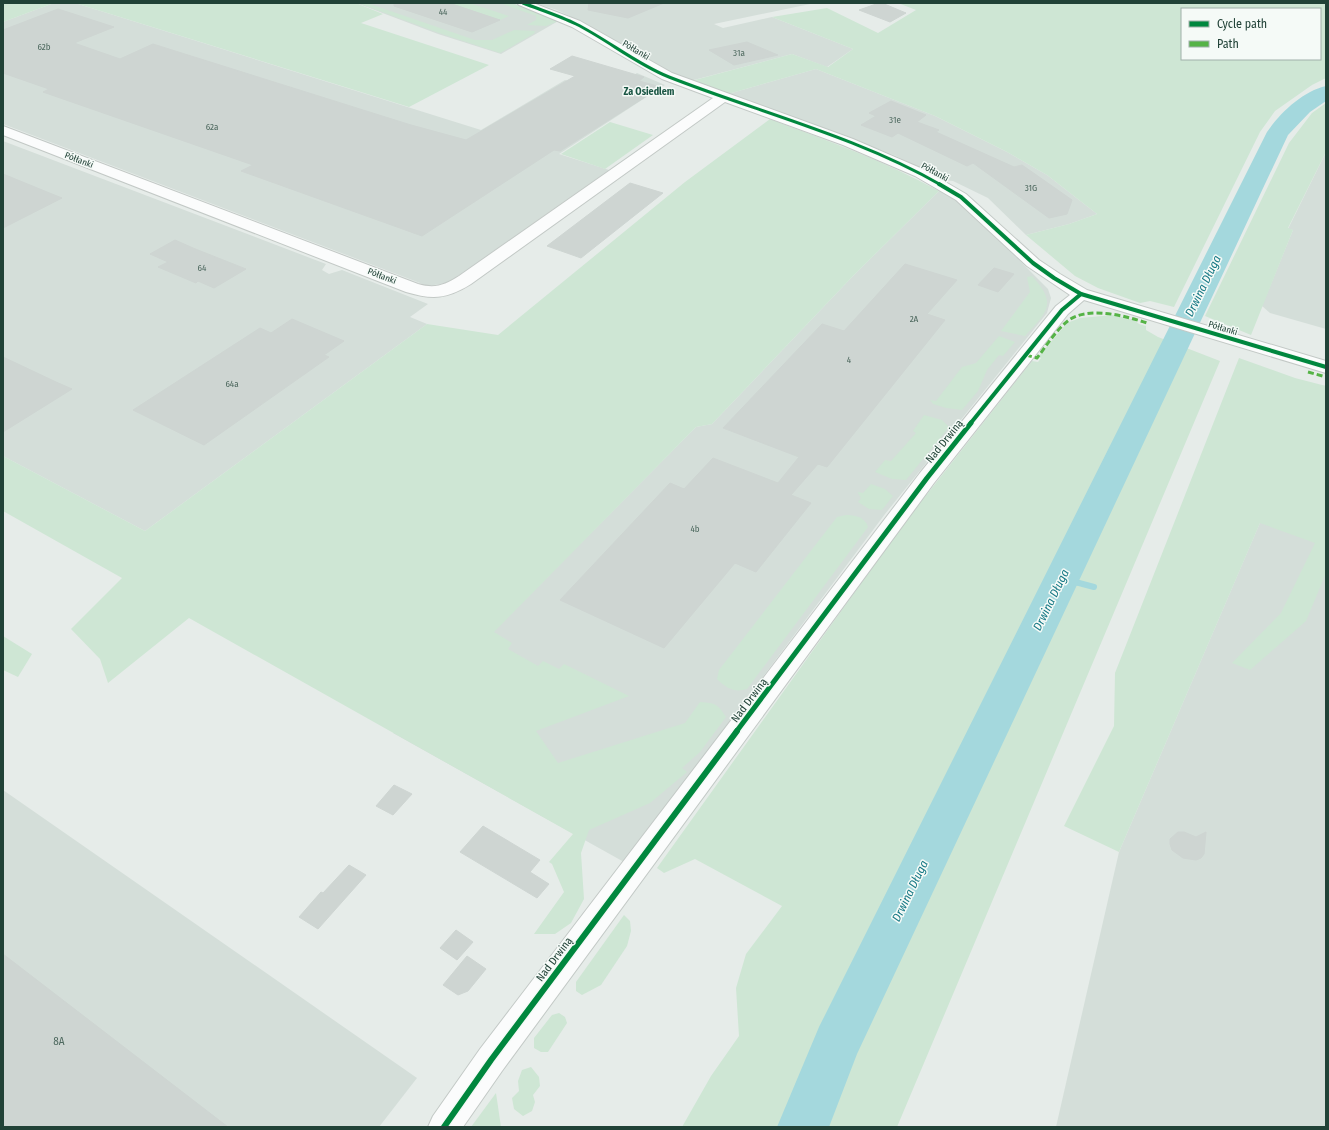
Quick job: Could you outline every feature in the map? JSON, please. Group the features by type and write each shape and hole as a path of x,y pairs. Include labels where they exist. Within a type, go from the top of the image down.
{"street":[{"name":"Półłanki","path":"523,3 576,24 657,72 881,155 926,176 961,197 1033,263 1054,278 1081,294 1326,367"},
{"name":"Półłanki","path":"3,130 412,288 432,293 443,292 465,280 723,97"},
{"name":"Nad Drwiną","path":"444,1127 491,1060 927,478 1062,310 1081,294"}],"shaded area":[{"path":"54,3 75,3 481,130 565,80 606,92 637,73 665,85 559,154 609,170 452,280 446,283 428,286 3,124 3,22"},
{"path":"356,3 512,3 560,20 501,54 438,34"},
{"path":"535,3 815,3 714,24 723,28 772,17 853,49 827,67 792,54 690,81 655,66 588,25 557,10"},
{"path":"816,69 935,116 1007,152 1047,175 1097,214 1069,224 1026,235 988,198 953,181 944,180 896,156 853,139 728,94"},
{"path":"3,141 326,264 322,270 329,274 342,270 428,304 410,317 427,324 145,531 3,456"},
{"path":"1326,152 1326,329 1270,313 1262,306 1293,230 1288,229"},
{"path":"939,191 956,197 1048,289 1051,298 1047,313 885,514 624,862 393,733 696,427 712,424 853,276"},
{"path":"1319,385 1326,386 1326,1127 1056,1127 1119,852"},
{"path":"3,790 417,1078 379,1127 3,1127"}],"green space":[{"path":"3,3 54,3 3,22"},
{"path":"75,3 356,3 383,14 361,23 489,65 409,107"},
{"path":"358,3 367,3 475,40 492,40 514,30 536,31 500,53 439,33"},
{"path":"450,3 469,3 509,16 500,20"},
{"path":"500,3 511,3 556,20 556,22 546,26 527,25 536,20 536,16"},
{"path":"898,3 1326,3 1326,78 1312,85 1275,111 1260,132 1174,307 1150,301 1140,303 1098,288 1075,276 1026,235 1069,224 1097,214 1047,175 1007,152 935,116 816,69 728,94 691,81 792,54 828,67 853,49 772,17 827,8 878,33 916,10"},
{"path":"1326,103 1326,152 1288,228 1293,230 1251,335 1205,316 1289,143 1312,113"},
{"path":"770,119 877,161 939,191 853,276 712,424 696,427 494,632 512,643 508,649 538,666 543,661 559,669 564,664 629,696 536,731 558,763 685,723 700,702 716,705 721,709 726,717 700,752 682,768 687,772 650,803 589,830 581,853 584,899 571,923 555,934 534,934 564,892 552,864 549,862 573,834 189,618 108,683 100,659 71,629 122,578 3,511 3,456 145,531 427,324 498,335 685,182"},
{"path":"610,122 653,135 605,169 561,154"},
{"path":"1032,276 1045,294 1047,301 1044,314 1025,336 1001,331 1030,292 1027,277"},
{"path":"1114,315 1134,320 1139,324 1146,326 1146,330 1158,337 1220,361 897,1127 682,1127 711,1076 739,1036 736,988 746,954 782,906 695,859 664,873 657,868 905,522 1032,361 1038,362 1041,358 1038,357 1067,323 1080,318"},
{"path":"999,336 1015,342 1003,356 999,355 987,370 978,391 962,410 946,408 933,404 930,400 936,401 962,367 976,363"},
{"path":"1239,358 1295,378 1326,386 1326,573 1306,621 1250,670 1232,663 1281,613 1315,543 1260,523 1119,852 1064,826 1114,726 1115,673"},
{"path":"924,415 942,420 949,427 906,480 892,479 875,472 885,460 891,461 916,433 913,431"},
{"path":"871,484 885,489 893,496 882,510 869,509 858,502 861,498 858,492 863,493"},
{"path":"846,515 859,517 865,521 868,527 747,689 734,690 724,685 717,679 719,670 837,517"},
{"path":"3,636 32,654 18,677 3,670"},
{"path":"624,915 630,921 631,931 627,946 601,985 582,995 576,991 576,982"},
{"path":"559,1013 565,1017 567,1023 548,1052 541,1052 534,1048 534,1038 552,1015"},
{"path":"531,1067 539,1077 540,1086 533,1095 535,1102 532,1111 523,1116 514,1109 512,1098 519,1091 518,1081 522,1070"},
{"path":"496,1093 501,1127 471,1127"}],"building":[{"path":"394,3 449,3 500,20 472,32 394,6"},
{"path":"589,3 664,3 628,18 588,10"},
{"path":"879,3 906,13 890,22 859,10"},
{"path":"58,9 114,27 74,43 120,59 153,44 411,125 466,140 575,76 550,69 572,56 644,77 639,81 661,87 560,151 554,150 422,236 241,171 253,165 43,92 49,89 3,73 3,30"},
{"path":"747,42 778,55 734,65 709,50"},
{"path":"891,101 926,115 917,122 939,130 936,132 1014,167 1022,165 1072,200 1067,214 1049,218 973,163 967,166 898,133 892,137 861,125 876,116 869,113"},
{"path":"3,174 47,192 62,198 3,228"},
{"path":"630,183 663,193 581,258 547,246"},
{"path":"175,240 246,269 214,288 198,281 196,283 158,267 168,262 150,254"},
{"path":"905,264 957,280 927,314 945,320 827,467 818,464 791,495 811,503 756,572 735,563 664,648 560,600 670,483 684,489 713,458 778,483 799,457 723,428 822,324 844,331"},
{"path":"994,268 1014,274 998,292 978,285"},
{"path":"292,319 344,341 324,355 329,357 204,445 133,410 260,328 271,333"},
{"path":"3,357 56,382 72,389 3,432"},
{"path":"394,785 412,794 393,815 376,806"},
{"path":"483,826 540,860 530,872 549,884 537,898 460,852"},
{"path":"1178,832 1184,832 1196,837 1206,832 1204,854 1201,858 1196,860 1183,858 1172,850 1170,839"},
{"path":"349,865 366,875 318,929 299,917 321,892 323,893"},
{"path":"456,930 473,942 457,960 440,948"},
{"path":"3,954 228,1127 3,1127"},
{"path":"467,956 486,969 468,991 458,995 443,985"}],"waterway":[{"name":"Drwina Długa","path":"803,1127 836,1044 1278,132 1302,107 1326,92"},
{"path":"1060,581 1079,583 1094,587"}],"marked path":[{"path":"1026,355 1037,358 1067,322 1080,316 1089,314 1109,314 1147,323"},
{"path":"1308,372 1326,377"}],"cycle path":[{"path":"523,3 576,24 667,76 848,142 920,173 961,197 1033,263 1054,278 1081,294 1326,367"},
{"path":"444,1127 491,1060 927,478 1062,310 1081,294"}],"district":[{"name":"Za Osiedlem","path":"649,91"}]}
